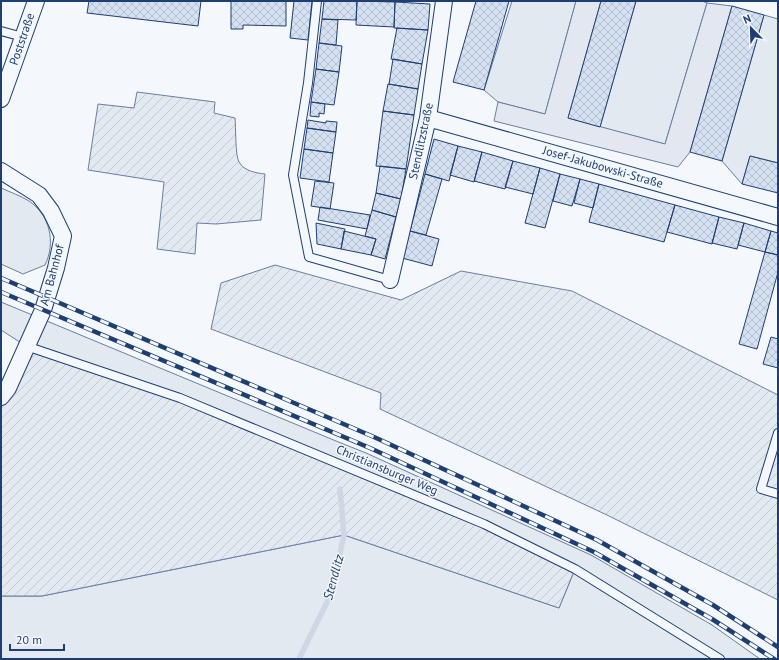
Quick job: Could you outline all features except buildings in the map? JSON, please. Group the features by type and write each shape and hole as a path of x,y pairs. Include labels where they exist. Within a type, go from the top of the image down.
{"street":[{"name":"Poststraße","path":"1,99 36,1"},
{"name":"Stendlitzstraße","path":"390,280 428,118 444,1"},
{"name":"Josef-Jakubowski-Straße","path":"428,118 778,217"},
{"name":"Am Bahnhof","path":"1,172 39,195 52,210 63,236 56,268 43,310 8,388 1,397"}],"lane":[{"path":"317,1 308,83 293,175 309,257 390,280"},
{"path":"1,30 23,37"},
{"name":"Christiansburger Weg","path":"26,346 180,398 484,524 575,569 720,659"},
{"path":"778,433 762,489 778,494"}],"shaded area":[{"path":"512,1 576,1 545,114 498,102 484,90"},
{"path":"576,1 601,1 568,118 665,144 707,3 732,6 690,152 678,167 494,121 498,102 545,114"},
{"path":"636,1 702,1 707,3 665,144 600,127"},
{"path":"764,15 778,19 778,163 750,156 742,184 722,161"},
{"path":"137,92 215,102 214,113 235,118 236,147 239,162 244,168 265,174 261,220 216,224 197,223 195,254 157,249 164,182 88,170 98,104 134,108"},
{"path":"1,188 26,199 36,207 42,214 49,230 50,248 45,265 23,274 1,264"},
{"path":"275,265 401,300 461,271 572,291 778,395 778,600 607,515 380,409 381,393 211,329 221,283"},
{"path":"1,302 366,453 591,555 712,625 760,659 1,659 1,596 42,596 344,535 559,608 575,569 26,346 1,330"},
{"path":"26,346 180,398 484,524 575,569 559,608 344,535 42,596 1,596 1,397"}],"waterway":[{"name":"Stendlitz","path":"299,659 331,594 344,535 340,489"}],"railway":[{"path":"1,278 374,437 597,540 713,605 778,647"},
{"path":"1,292 370,448 594,552 712,619 774,659"}]}
